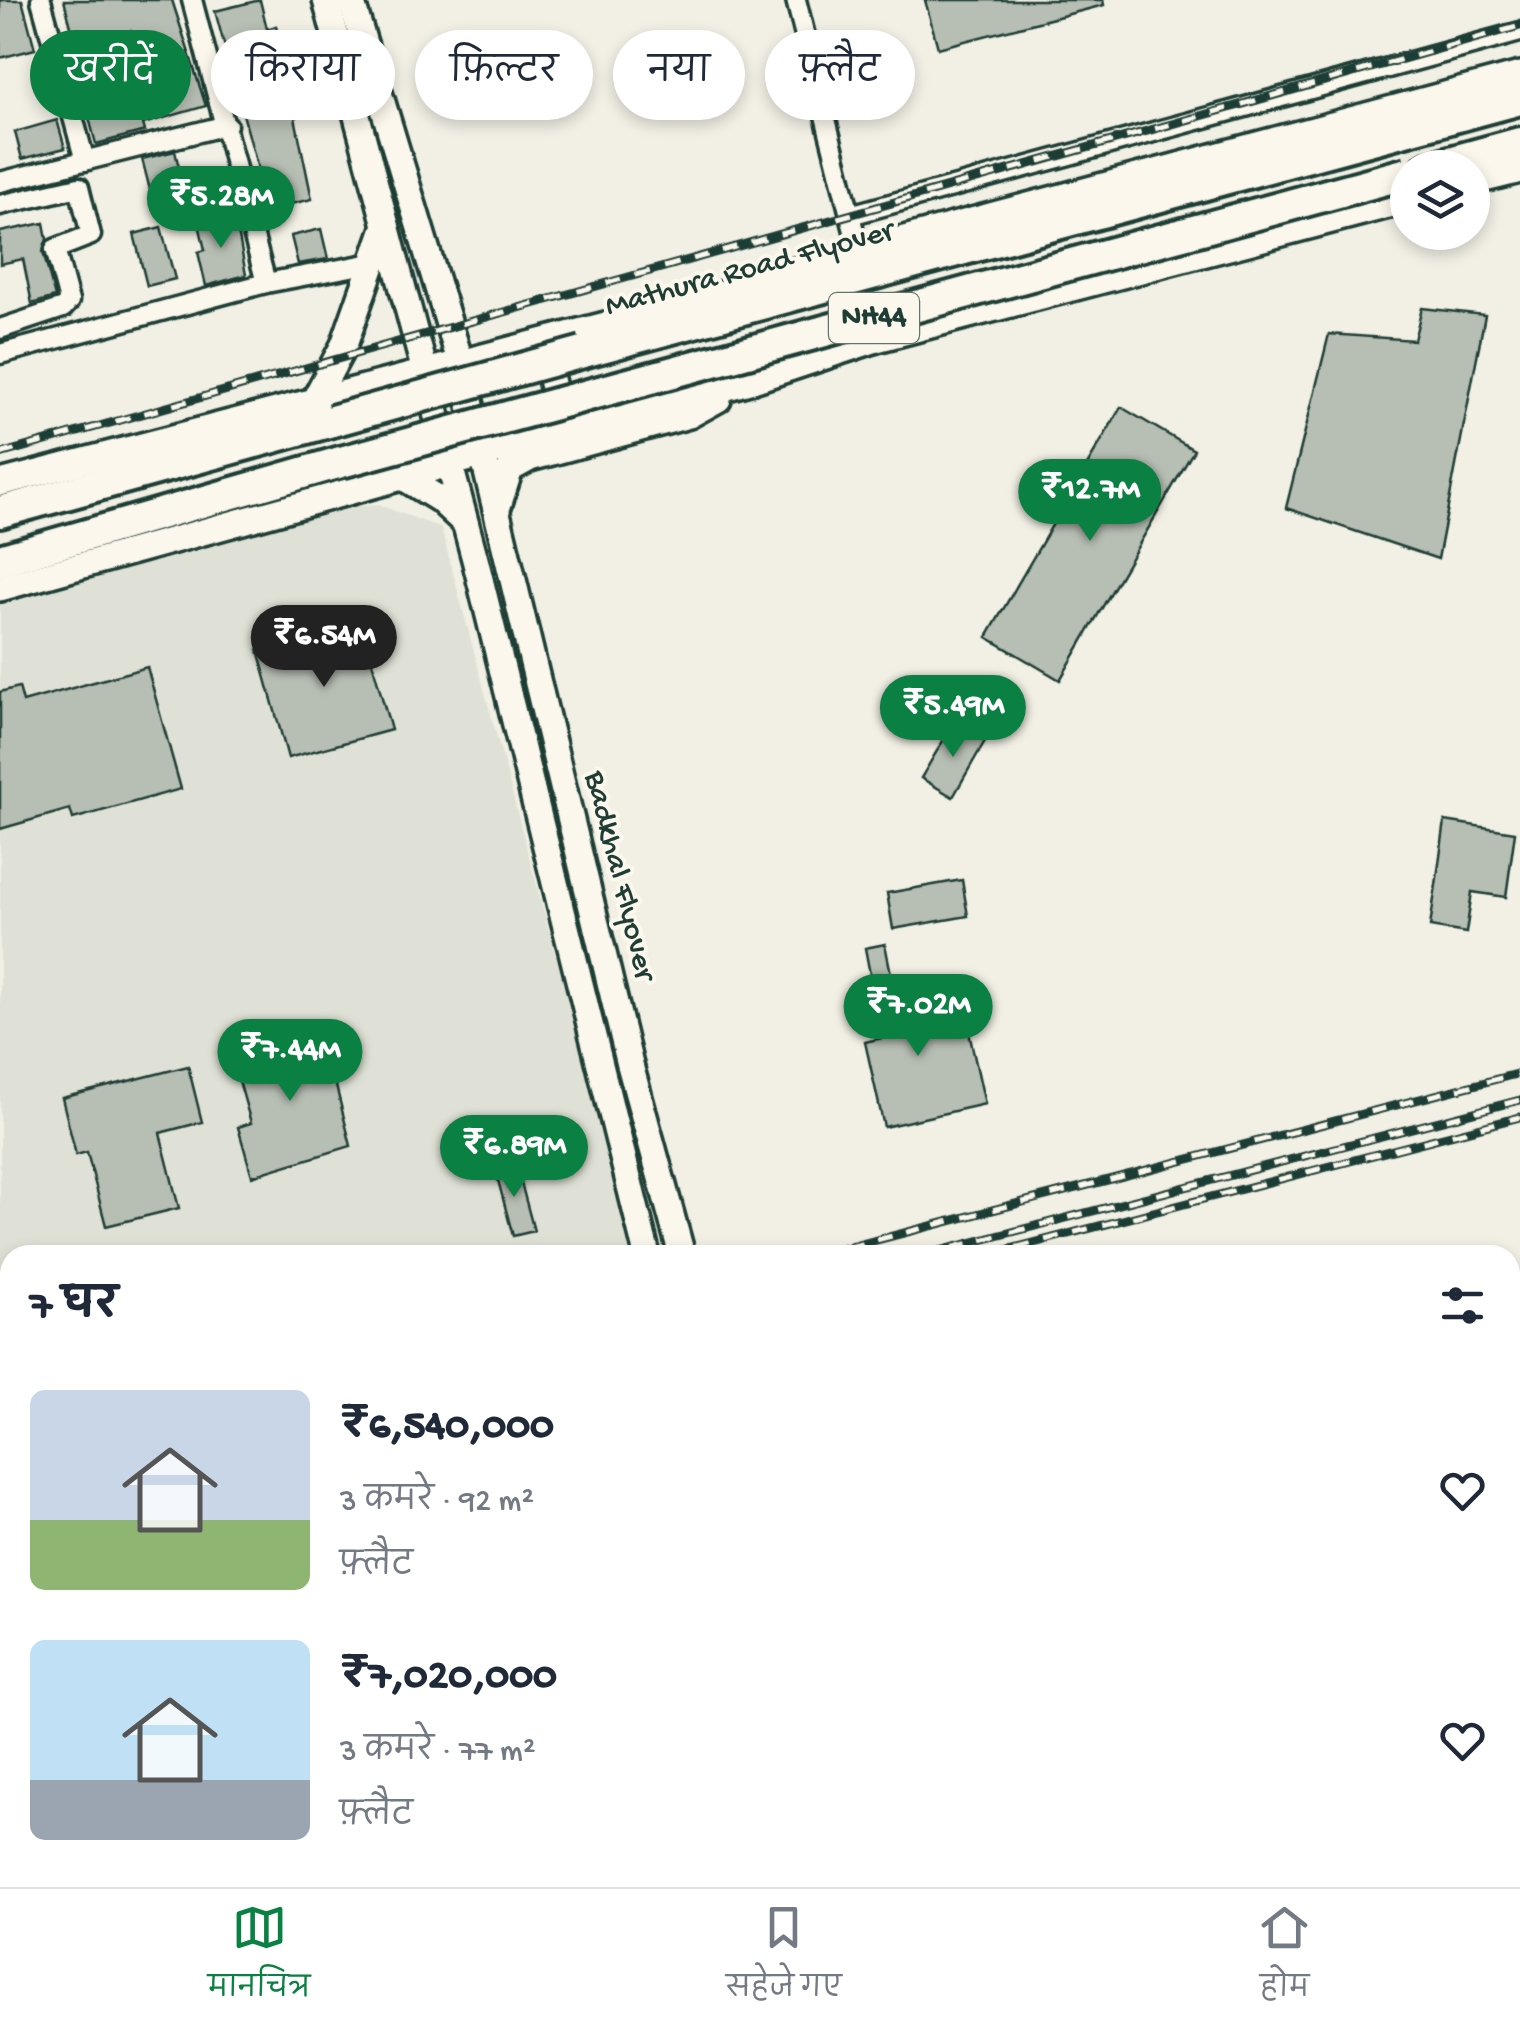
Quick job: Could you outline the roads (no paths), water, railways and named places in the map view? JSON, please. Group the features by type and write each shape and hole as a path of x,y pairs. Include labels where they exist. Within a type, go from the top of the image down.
{"highway":[{"name":"Mathura Road Flyover","path":"0,512 1520,99"},
{"path":"1490,150 1520,142"},
{"name":"NH44","path":"0,560 334,464 1390,178"}],"main road":[{"name":"Badkhal Flyover","path":"326,0 476,563 645,1245"},
{"name":"Badkhal Flyover","path":"351,0 461,364 630,1065 679,1245"},
{"path":"0,483 714,297 859,251 1520,75"},
{"path":"1490,178 1520,170"},
{"path":"0,588 753,380 877,339 1390,205"},
{"path":"313,403 344,345 386,224"},
{"path":"559,338 550,353 554,388 568,414 592,423"},
{"path":"498,510 502,485 510,469 530,458 689,415 753,380"},
{"path":"354,392 376,416 384,436 390,478"},
{"path":"390,478 440,499 464,523"}],"street":[{"path":"41,0 85,160"},
{"path":"192,0 266,283"},
{"path":"796,0 859,251"},
{"path":"850,215 1520,32"},
{"path":"0,182 227,125"},
{"path":"0,205 79,187 91,235 55,248 69,301 63,308 1,329 4,353 266,283 372,263"}],"railway":[{"path":"0,454 1520,26"},
{"path":"858,1245 1520,1073"},
{"path":"962,1245 1520,1100"},
{"path":"1026,1245 1520,1117"}]}
